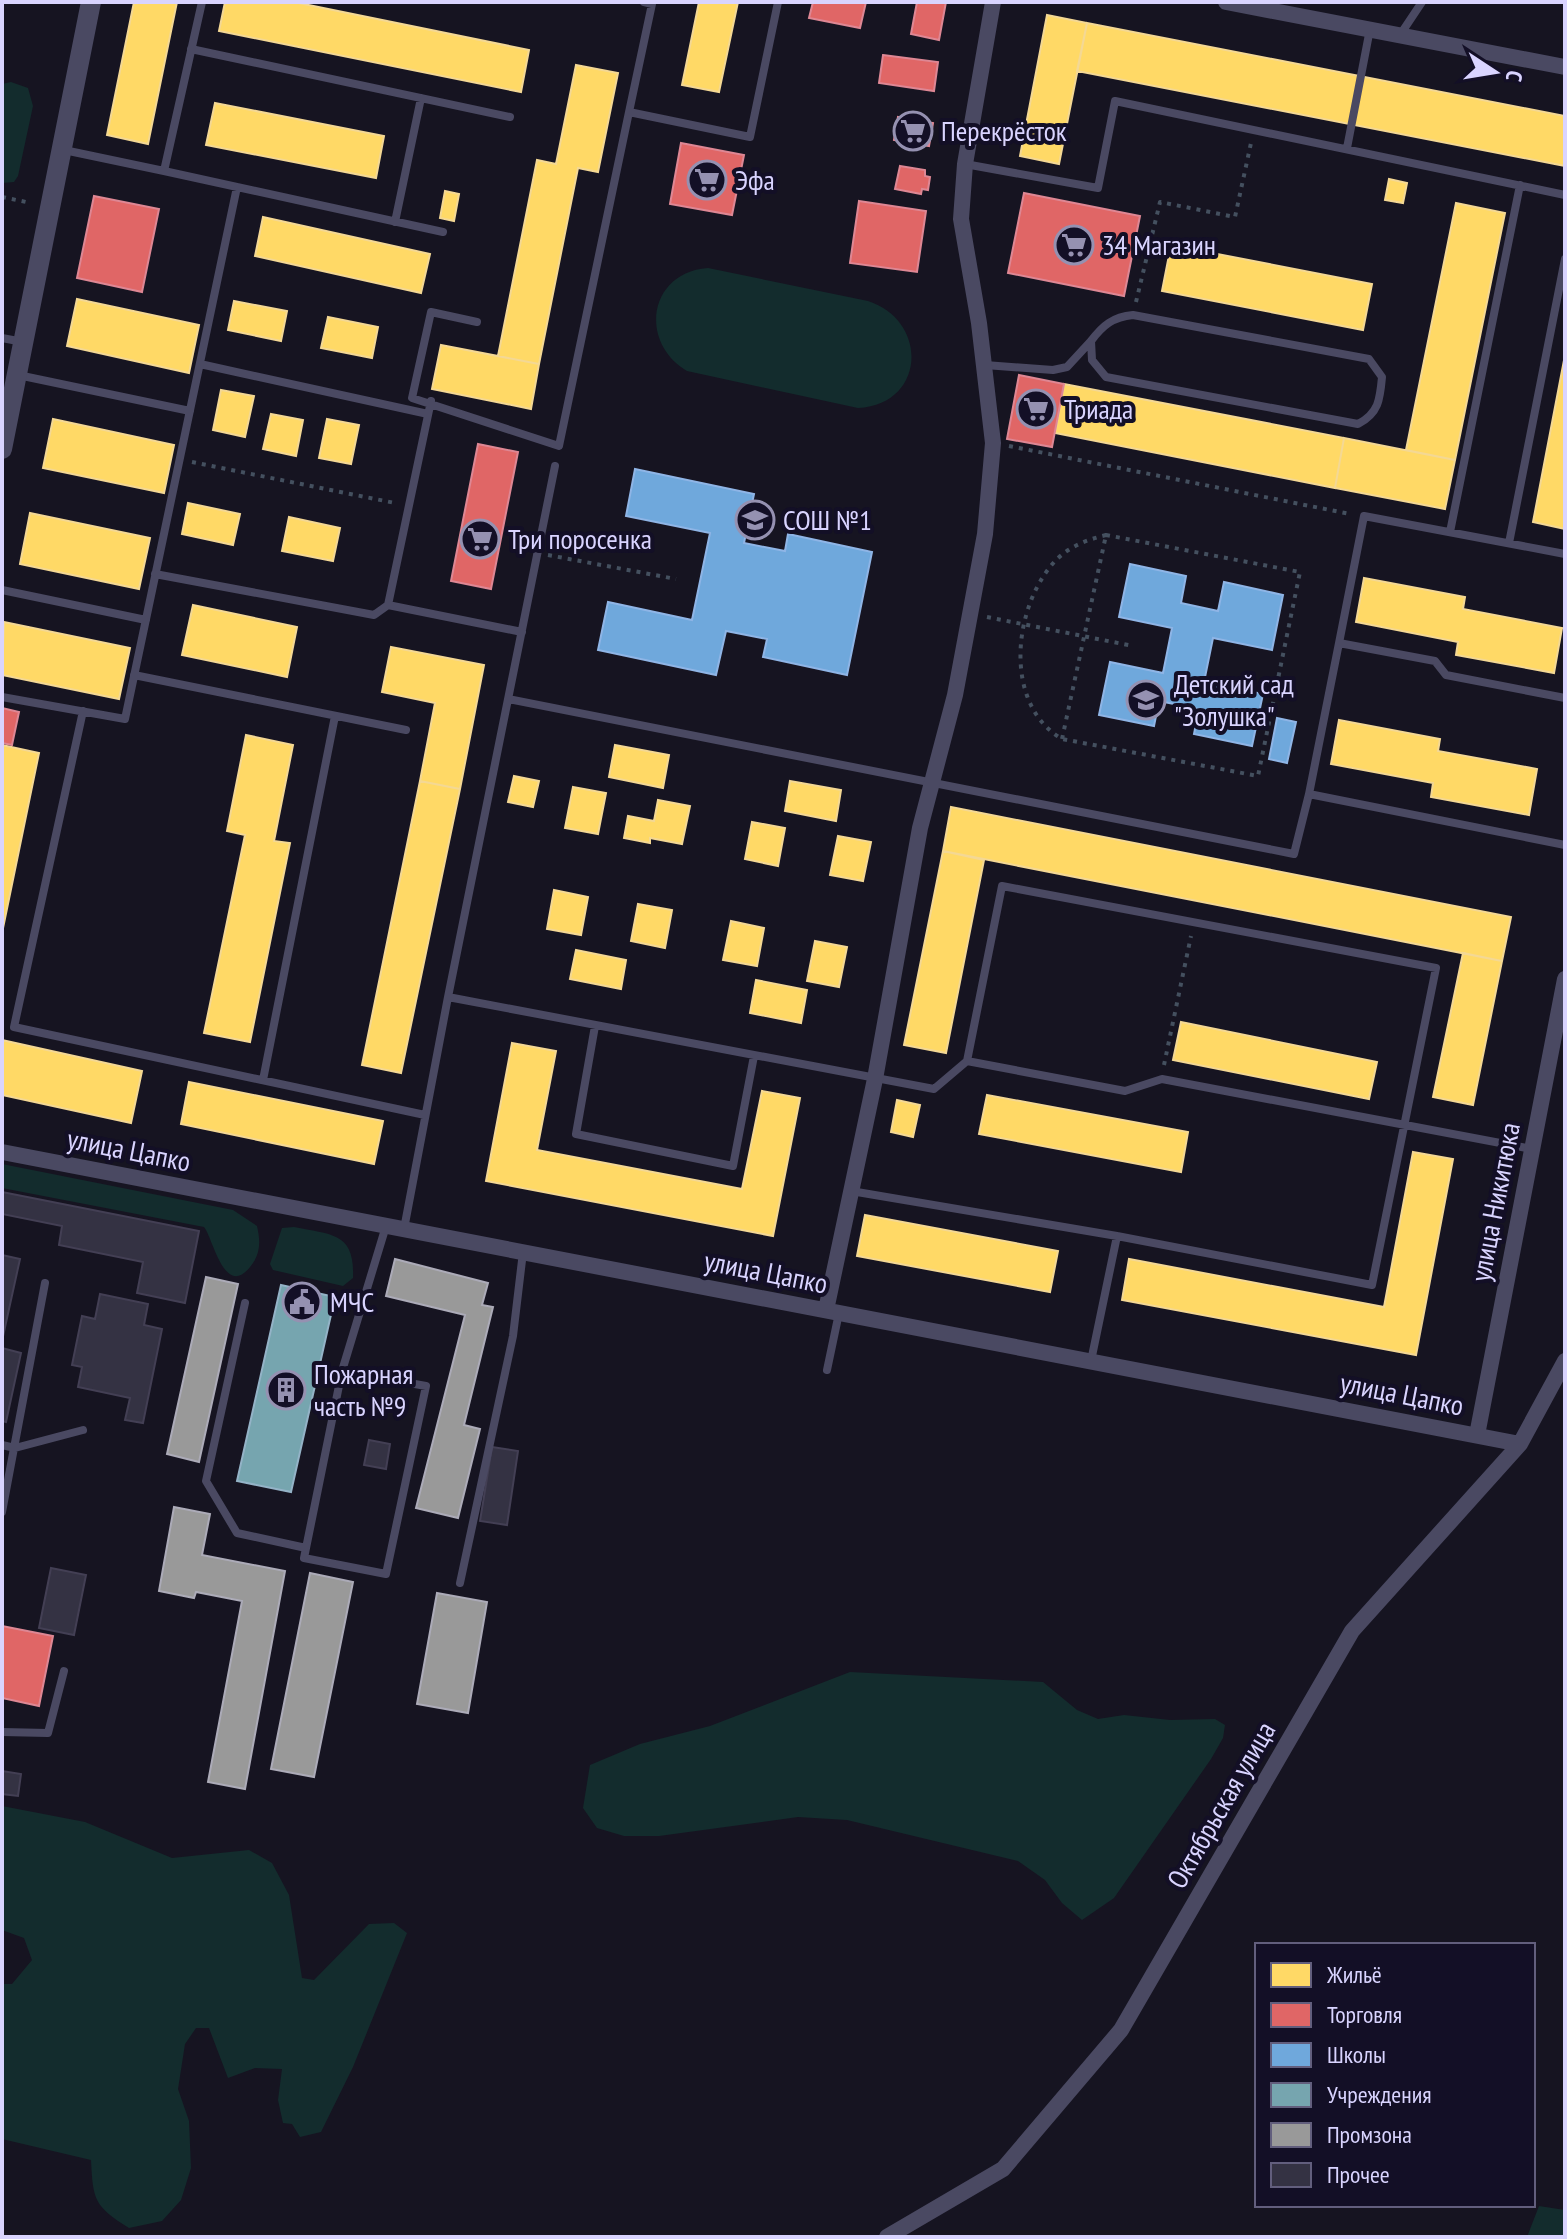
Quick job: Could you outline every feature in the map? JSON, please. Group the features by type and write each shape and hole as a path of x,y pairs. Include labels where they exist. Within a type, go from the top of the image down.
{"street":[{"path":"2,449 91,2"},
{"path":"832,1312 851,1191 875,1079 920,828 973,613 985,534 993,443 961,219 965,164 993,2"},
{"path":"1226,2 1565,67"},
{"name":"улица Никитюка","path":"1477,1435 1565,979"},
{"name":"улица Цапко","path":"2,1152 1520,1444"},
{"name":"Октябрьская улица","path":"887,2237 1003,2169 1121,2030 1352,1631 1520,1444 1565,1361"}],"lane":[{"path":"164,171 202,2"},
{"path":"477,322 431,312 412,398 431,401 559,446 652,4 644,2"},
{"path":"629,112 750,137 778,2"},
{"path":"1400,35 1422,2"},
{"path":"1347,148 1370,29"},
{"path":"191,49 510,117"},
{"path":"395,222 421,98"},
{"path":"965,164 1098,188 1115,101 1565,195"},
{"path":"62,149 443,232"},
{"path":"1450,532 1520,185"},
{"path":"2,697 125,719 237,187"},
{"path":"1509,543 1565,259"},
{"path":"984,365 1053,370 1067,367 1103,326 1118,316 1133,315 1369,359 1382,377 1378,408 1371,417 1358,424 1106,377 1092,360 1091,341"},
{"path":"2,338 23,342"},
{"path":"200,364 428,414"},
{"path":"17,375 190,411"},
{"path":"155,574 374,615 388,605 431,401"},
{"path":"404,1229 555,466"},
{"path":"508,699 1294,854 1309,794 1364,516 1565,554"},
{"path":"2,590 146,620"},
{"path":"388,605 522,632"},
{"path":"1339,643 1435,661 1446,675 1565,698"},
{"path":"134,675 406,730"},
{"path":"83,711 14,1027 425,1115"},
{"path":"263,1080 335,716"},
{"path":"1309,794 1565,845"},
{"path":"448,997 934,1089 967,1061 1002,886 1436,968 1372,1285 1117,1236 851,1191"},
{"path":"595,1026 576,1134 733,1166 754,1056"},
{"path":"967,1061 1125,1091 1162,1079 1532,1149"},
{"path":"342,1371 426,1386 386,1574 304,1558 342,1371 386,1226"},
{"path":"1091,1361 1117,1236"},
{"path":"460,1583 513,1336 523,1252"},
{"path":"2,1512 45,1283"},
{"path":"245,1303 206,1481 237,1533 306,1548"},
{"path":"827,1370 832,1312"},
{"path":"2,1445 15,1448 83,1430"},
{"path":"2,1732 48,1733 64,1671"}],"path":[{"path":"1133,315 1160,202 1235,217 1254,129"},
{"path":"2,197 38,204"},
{"path":"993,443 1364,516"},
{"path":"180,459 409,506"},
{"path":"1062,739 1106,535"},
{"path":"1106,535 1300,572 1258,776 1062,739 1050,732 1032,712 1022,679 1025,625 1036,591 1056,561 1079,542 1106,535"},
{"path":"538,553 676,579"},
{"path":"973,613 1133,646"},
{"path":"1162,1079 1195,921"}],"green space":[{"path":"11,82 28,88 33,106 18,176 14,182 2,183 2,84"},
{"path":"708,268 868,301 888,311 902,326 910,343 911,360 907,378 897,392 880,403 858,408 687,371 671,358 661,343 657,310 673,282 688,272"},
{"path":"2,1164 233,1210 257,1226 257,1254 243,1274 235,1276 221,1264 204,1227 2,1188"},
{"path":"294,1227 330,1235 345,1244 353,1263 353,1278 343,1286 273,1270 270,1264 282,1228"},
{"path":"850,1672 1043,1682 1077,1710 1098,1719 1124,1715 1170,1720 1215,1719 1225,1725 1223,1738 1114,1898 1082,1920 1062,1903 1045,1880 1018,1861 847,1820 798,1817 659,1836 624,1836 597,1828 583,1808 590,1765 640,1744 710,1726"},
{"path":"2,1806 85,1822 172,1858 249,1850 272,1863 289,1895 302,1978 314,1980 369,1924 394,1923 407,1933 353,2067 321,2132 300,2137 292,2124 283,2123 278,2100 282,2069 255,2068 228,2078 209,2028 196,2028 185,2044 178,2089 189,2121 191,2168 181,2200 162,2221 129,2228 109,2214 95,2193 91,2160 2,2139 2,1984 12,1984 32,1960 24,1938 2,1930"},
{"path":"1539,2206 1565,2210 1565,2237 1527,2237"}],"building: Жильё":[{"path":"134,2 177,2 148,144 107,135"},
{"path":"225,2 294,2 529,50 521,92 219,31"},
{"path":"699,2 738,2 719,92 682,85"},
{"path":"1047,15 1087,23 1059,164 1020,156"},
{"path":"1087,23 1565,116 1565,166 1077,71"},
{"path":"576,65 618,73 598,172 578,168 539,364 498,356 537,160 556,164"},
{"path":"215,103 384,136 376,178 206,145"},
{"path":"1389,179 1407,183 1403,203 1385,200"},
{"path":"445,191 459,194 454,221 440,218"},
{"path":"1456,203 1505,213 1455,460 1406,450"},
{"path":"263,217 430,254 421,293 255,256"},
{"path":"1171,245 1372,284 1363,330 1162,291"},
{"path":"77,299 199,325 189,373 67,346"},
{"path":"234,301 287,311 281,341 228,330"},
{"path":"328,317 378,327 372,358 321,348"},
{"path":"441,345 539,364 531,409 432,389"},
{"path":"1565,355 1565,529 1533,522"},
{"path":"1064,384 1344,438 1335,488 1055,433"},
{"path":"221,390 254,396 245,437 213,430"},
{"path":"271,414 303,420 296,456 263,449"},
{"path":"53,419 174,445 164,493 43,468"},
{"path":"327,419 359,425 351,464 319,458"},
{"path":"1344,438 1455,460 1445,509 1335,488"},
{"path":"188,503 240,514 233,545 182,534"},
{"path":"30,513 150,538 139,589 20,564"},
{"path":"289,517 340,528 333,561 282,551"},
{"path":"1364,578 1465,597 1463,609 1562,628 1554,673 1456,655 1458,642 1356,622"},
{"path":"193,605 297,627 287,677 182,655"},
{"path":"4,622 130,648 119,699 2,675"},
{"path":"391,647 484,665 460,789 420,781 435,703 382,692"},
{"path":"1339,720 1440,739 1438,751 1537,769 1529,815 1431,797 1433,783 1331,764"},
{"path":"246,735 293,745 274,841 290,843 250,1042 204,1033 245,835 227,831"},
{"path":"2,745 39,753 2,933"},
{"path":"615,745 669,755 663,788 609,777"},
{"path":"514,776 539,781 533,807 508,802"},
{"path":"420,781 460,789 401,1073 362,1065"},
{"path":"790,781 841,790 836,821 785,811"},
{"path":"573,787 606,793 598,834 565,828"},
{"path":"658,800 690,806 682,844 650,838 650,843 624,838 628,816 654,821"},
{"path":"951,807 1511,917 1502,961 943,851"},
{"path":"752,822 785,828 778,866 745,859"},
{"path":"838,836 871,842 863,881 830,875"},
{"path":"943,851 984,860 946,1053 904,1045"},
{"path":"554,890 588,897 581,935 547,929"},
{"path":"638,904 672,910 665,948 631,941"},
{"path":"731,921 764,928 757,966 723,960"},
{"path":"815,941 847,947 839,987 807,981"},
{"path":"576,950 626,960 621,989 570,979"},
{"path":"1463,953 1502,961 1473,1105 1433,1097"},
{"path":"756,980 807,990 801,1023 750,1013"},
{"path":"1181,1022 1377,1062 1369,1099 1173,1060"},
{"path":"2,1040 142,1071 131,1123 2,1095"},
{"path":"512,1043 556,1051 537,1150 742,1189 762,1091 800,1098 773,1236 486,1181"},
{"path":"189,1082 383,1121 374,1164 181,1124"},
{"path":"987,1095 1188,1132 1181,1172 979,1134"},
{"path":"897,1100 920,1105 913,1137 891,1132"},
{"path":"1413,1152 1453,1159 1416,1355 1122,1300 1129,1259 1384,1307"},
{"path":"865,1215 1058,1251 1050,1292 857,1256"}],"building: Торговля":[{"path":"813,2 866,2 860,28 809,18"},
{"path":"917,2 946,2 939,40 911,34"},
{"path":"883,55 938,62 934,91 879,83"},
{"name":"Перекрёсток","path":"898,117 933,123 929,146 894,140"},
{"name":"Эфа","path":"681,143 744,155 732,215 670,204"},
{"path":"900,166 925,170 925,176 930,177 928,190 922,189 921,194 895,189"},
{"name":"34 Магазин","path":"1024,193 1140,216 1124,296 1008,273"},
{"path":"94,196 159,209 142,292 77,278"},
{"path":"859,201 926,211 917,272 850,263"},
{"name":"Триада","path":"1019,375 1064,384 1052,447 1007,439"},
{"name":"Три поросенка","path":"478,444 518,452 491,589 451,581"},
{"path":"2,708 19,712 12,745 2,743"},
{"path":"2,1626 53,1636 39,1706 2,1698"}],"building: Школы":[{"path":"635,469 754,494 744,543 785,551 788,534 872,552 847,675 763,657 767,639 726,631 716,675 598,650 608,602 692,620 710,533 626,516"},
{"name":"Детский сад \"Золушка\"","path":"1130,564 1186,576 1181,603 1218,611 1224,582 1283,595 1272,650 1213,638 1204,682 1263,694 1252,746 1194,734 1199,709 1159,701 1154,726 1099,715 1110,662 1163,673 1172,628 1119,617"},
{"path":"1277,718 1296,722 1287,763 1269,759"}],"building: Учреждения":[{"name":"Пожарная часть №9","path":"281,1285 335,1297 291,1492 237,1481"}],"building: Промзона":[{"path":"395,1259 488,1283 482,1305 493,1307 464,1425 480,1429 458,1518 416,1508 465,1315 386,1296"},
{"path":"206,1277 238,1284 199,1462 167,1454"},
{"path":"174,1507 210,1514 202,1555 285,1571 245,1789 208,1782 242,1601 196,1592 194,1598 159,1591"},
{"path":"310,1573 353,1582 314,1777 271,1769"},
{"path":"437,1593 487,1602 468,1713 417,1704"}],"building: Прочее":[{"path":"2,1192 199,1231 185,1303 137,1293 143,1262 59,1245 62,1226 2,1214"},
{"path":"2,1255 20,1259 2,1341"},
{"path":"100,1294 148,1304 144,1325 162,1329 143,1423 125,1420 130,1398 78,1387 82,1367 72,1365 82,1316 95,1319"},
{"path":"2,1348 21,1353 6,1422 2,1421"},
{"path":"369,1440 390,1444 386,1469 364,1465"},
{"path":"492,1447 518,1451 507,1525 480,1521"},
{"path":"51,1568 86,1575 74,1635 39,1628"},
{"path":"2,1771 21,1774 18,1796 2,1794"}],"place":[{"name":"Перекрёсток","path":"913,131"},
{"name":"Эфа","path":"707,180"},
{"name":"34 Магазин","path":"1074,245"},
{"name":"Триада","path":"1036,409"},
{"name":"СОШ №1","path":"755,520"},
{"name":"Три поросенка","path":"480,539"},
{"name":"Детский сад \"Золушка\"","path":"1146,700"},
{"name":"МЧС","path":"302,1302"},
{"name":"Пожарная часть №9","path":"286,1390"}]}
